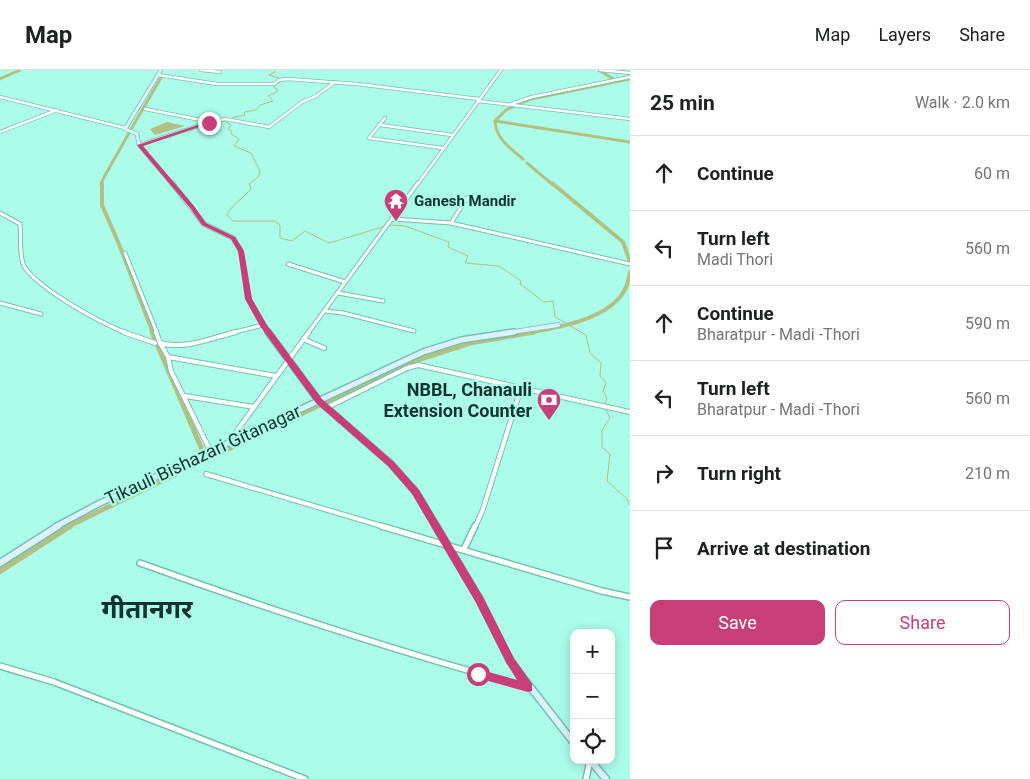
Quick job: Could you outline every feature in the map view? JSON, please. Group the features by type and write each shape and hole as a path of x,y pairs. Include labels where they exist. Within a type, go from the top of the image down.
{"main road":[{"path":"161,70 125,128 126,130 137,134 140,145 204,224 233,238 241,251 248,299 263,326 322,404 391,464 416,492 496,629 510,661 528,687 570,738"},
{"name":"Tikauli Bishazari Gitanagar","path":"0,563 42,534 98,504 210,452 322,404 444,344 558,325"},
{"path":"593,764 606,779"}],"street":[{"path":"201,70 220,72"},
{"path":"227,445 288,358 393,220 402,204 442,148 501,70"},
{"path":"600,70 630,73"},
{"path":"158,75 217,84 274,84 283,79 335,82 630,119"},
{"path":"510,105 532,97 630,77"},
{"path":"140,145 211,122 227,120 268,127 302,102 316,96 335,82"},
{"path":"0,97 125,128"},
{"path":"145,109 189,116 211,122"},
{"path":"0,132 57,110"},
{"path":"386,118 370,139 442,148"},
{"path":"380,125 452,135"},
{"path":"451,224 467,198"},
{"path":"0,213 20,224 23,264 31,275 51,288 60,298 93,317 121,331 155,343"},
{"path":"393,220 451,224 629,264"},
{"path":"125,253 172,371 210,452"},
{"path":"288,264 345,282"},
{"path":"338,293 370,297 383,302"},
{"path":"0,303 41,314"},
{"path":"325,311 343,313 414,331"},
{"path":"161,345 160,343 170,346 183,345 263,326"},
{"path":"303,339 324,348"},
{"path":"168,357 276,376"},
{"path":"322,404 418,365 630,412"},
{"path":"464,549 482,512 521,388"},
{"path":"185,396 254,407"},
{"path":"206,474 602,591 630,597"},
{"path":"140,563 295,618 450,666 528,687"},
{"path":"0,666 54,682 304,779"},
{"path":"586,779 589,764"}],"shaded area":[{"path":"167,122 185,126 155,135 150,129"}],"waterway":[{"path":"0,79 20,70"},
{"path":"274,70 275,72 269,75 281,79"},
{"path":"600,71 615,80"},
{"path":"130,131 162,76"},
{"path":"495,121 506,110 531,99 630,79"},
{"path":"228,119 245,115 244,112 256,110 260,105 273,101 268,96 277,92 277,89 273,87 281,81"},
{"path":"225,121 231,125 228,129 232,132 231,134 239,139 234,146 251,153 260,171 259,176 249,184 251,189 228,212 227,215 233,221 275,221 280,225 280,238 292,241 305,231 329,243 386,226"},
{"path":"495,121 630,142"},
{"path":"495,121 498,133 504,143 523,159"},
{"path":"103,179 129,133"},
{"path":"527,163 553,185"},
{"path":"101,185 102,181"},
{"path":"102,183 102,205 118,242"},
{"path":"552,183 623,242 630,262"},
{"path":"389,225 405,226 449,242 448,247 468,256 465,263 499,266 521,281 520,284 544,302 553,301 555,317 586,335 590,353 601,363 600,376 606,383 603,391 607,398 605,404"},
{"path":"119,244 153,333"},
{"path":"527,333 568,325 597,314 609,307 619,298 626,287 630,272"},
{"path":"152,332 203,452"},
{"path":"191,467 405,364 470,343 534,332"},
{"path":"605,408 610,418 602,430 602,447 610,454 607,481 627,499 630,505"},
{"path":"67,527 180,472"},
{"path":"0,571 70,526"}],"place":[{"name":"Ganesh Mandir","path":"396,222"},
{"name":"NBBL, Chanauli Extension Counter","path":"549,421"}],"district":[{"name":"गीतानगर","path":"147,609"}],"route":[{"path":"209,123 140,145 204,224 233,238 241,251 248,299 263,326 319,401 391,464 416,492 480,600 496,629 510,661 528,687 478,674"}]}
